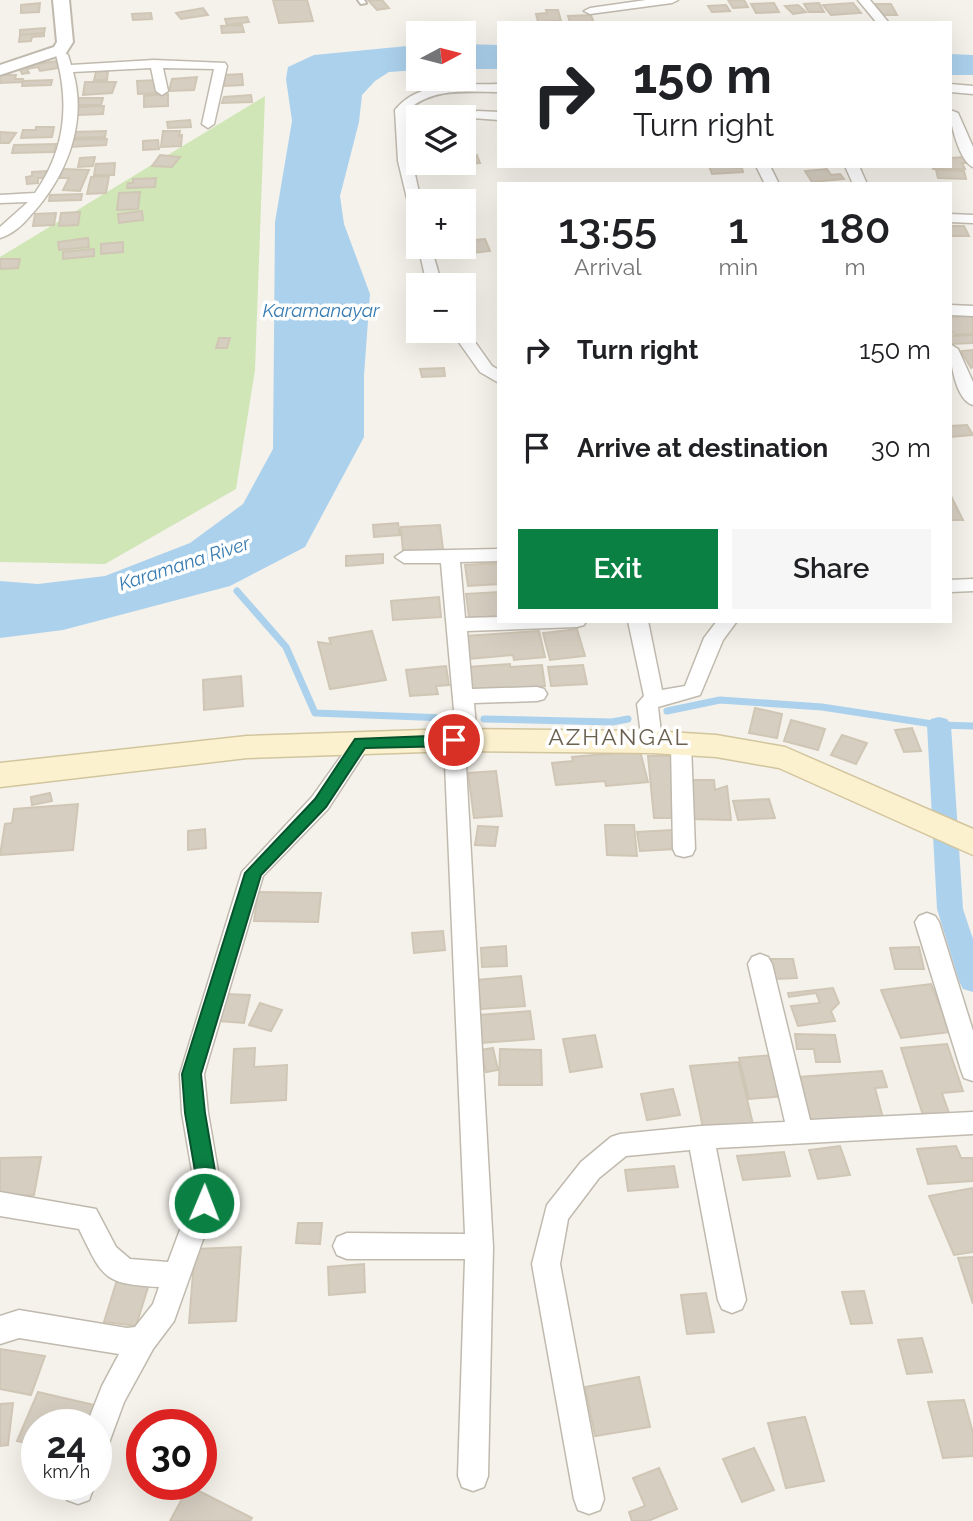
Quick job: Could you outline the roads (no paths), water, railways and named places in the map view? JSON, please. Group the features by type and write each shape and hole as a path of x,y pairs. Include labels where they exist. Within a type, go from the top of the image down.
{"main road":[{"path":"0,775 247,747 461,740 716,746 785,758 954,835"}],"street":[{"path":"0,70 60,50 65,42 61,0"},
{"path":"590,11 656,0 672,0"},
{"path":"864,0 881,21"},
{"path":"0,234 40,197 64,157 71,113 66,69 60,50"},
{"path":"66,69 154,64 221,66 208,124"},
{"path":"154,64 158,69 162,91"},
{"path":"411,189 405,161 401,110 408,101 424,93 497,88"},
{"path":"952,88 973,90"},
{"path":"952,113 973,163"},
{"path":"477,115 497,116"},
{"path":"0,199 40,197"},
{"path":"952,218 973,219"},
{"path":"952,310 973,311"},
{"path":"467,343 486,369 497,376"},
{"path":"952,353 973,400"},
{"path":"404,557 497,555"},
{"path":"450,557 463,696 461,740 479,1247 473,1476"},
{"path":"952,584 973,585"},
{"path":"456,625 516,623"},
{"path":"638,623 654,698"},
{"path":"684,849 667,743 647,706 654,698 687,694 693,690 714,638 726,623"},
{"path":"463,696 537,694"},
{"path":"107,1409 143,1339 164,1312 204,1203 205,1171 195,1113 192,1074 253,873 320,803 361,743"},
{"path":"927,922 973,1070"},
{"path":"760,964 800,1132"},
{"path":"589,1499 545,1265 556,1214 590,1170 620,1145 701,1137 973,1122"},
{"path":"701,1137 732,1300"},
{"path":"0,1204 88,1218 106,1256 124,1272 177,1275"},
{"path":"347,1247 479,1247"},
{"path":"0,1330 19,1324 128,1342 143,1339"}],"water":[{"path":"476,44 497,45 497,69 476,69"},
{"name":"Karamanayar","path":"406,46 406,71 389,72 375,81 362,95 359,122 340,196 344,224 370,294 364,375 364,437 305,547 230,586 63,630 0,638 0,581 38,584 105,576 190,543 243,504 273,449 275,222 292,121 286,79 288,67 314,55"},
{"path":"952,54 973,55 973,75 952,75"}],"waterway":[{"path":"237,591 286,647 315,713 446,718"},
{"path":"667,711 720,700 822,707 939,725 973,726"},
{"path":"484,719 612,722 628,719"},
{"path":"939,725 950,909 973,981"}],"district":[{"name":"AZHANGAL","path":"619,737"}],"water label":[{"name":"Karamana River","path":"184,563"}]}
